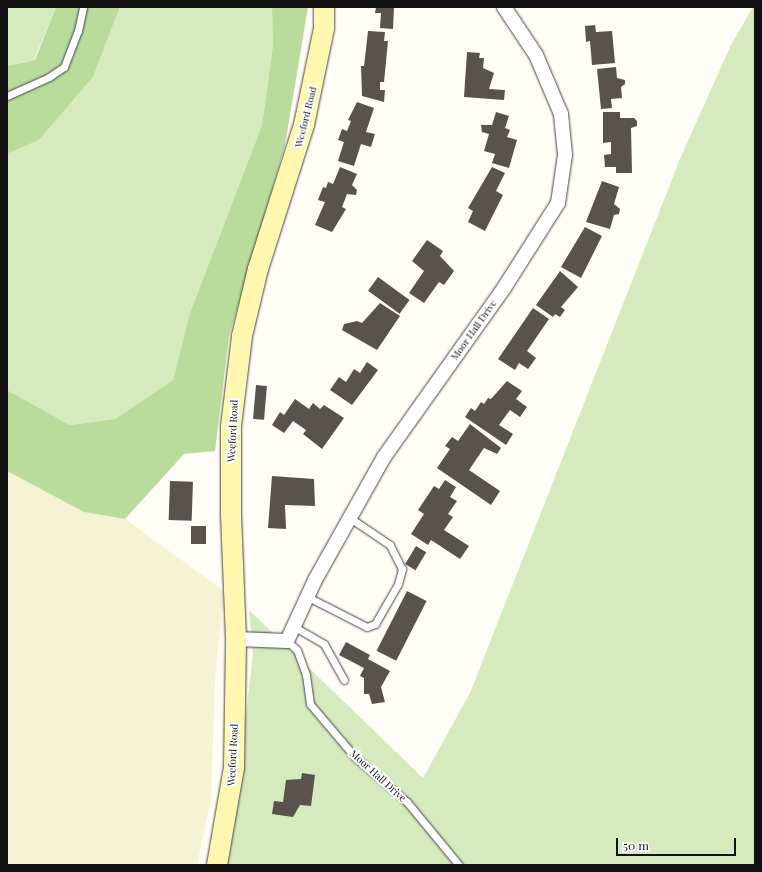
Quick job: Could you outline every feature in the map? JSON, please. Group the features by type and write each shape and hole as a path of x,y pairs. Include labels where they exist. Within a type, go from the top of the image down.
{"street":[{"name":"Weeford Road","path":"217,865 234,768 236,639 231,512 232,426 242,336 258,269 304,125 324,28 324,7"},
{"name":"Moor Hall Drive","path":"286,641 306,596 384,458 504,288 558,203 565,155 561,114 536,55 504,7"},
{"path":"236,639 286,641"}],"lane":[{"path":"7,96 49,78 64,67 78,30 84,7"},
{"path":"306,596 367,627 374,624 398,584 402,569 390,545 350,518"},
{"path":"292,625 309,632 324,644 344,680"},
{"name":"Moor Hall Drive","path":"286,641 297,650 306,675 310,704 355,757 407,802 459,865"}],"shaded area":[{"path":"7,471 84,512 125,519 224,591 215,680 211,799 197,865 7,865"}],"green space":[{"path":"7,7 56,7 34,60 7,66"},
{"path":"56,7 120,7 93,77 39,140 7,154 7,66 35,60"},
{"path":"120,7 272,7 273,45 262,125 190,313 173,380 115,419 70,425 7,390 7,154 39,140 93,77"},
{"path":"272,7 308,7 285,145 229,337 215,451 184,454 125,519 84,512 7,471 7,390 70,425 115,419 173,380 190,313 262,125 273,45"},
{"path":"753,7 755,7 755,865 228,865 253,654 249,610 423,778 470,693 682,154 731,45"}],"building":[{"path":"376,7 394,7 393,29 380,28 381,13 375,13"},
{"path":"595,25 596,32 612,31 615,63 592,65 590,41 586,42 585,26"},
{"path":"368,31 385,32 384,41 388,41 384,82 380,82 380,90 385,90 384,102 362,96 361,66 364,66"},
{"path":"467,52 480,53 479,58 484,58 483,68 494,73 489,89 505,90 504,100 464,97"},
{"path":"616,67 617,78 625,80 625,84 621,87 622,98 611,99 612,108 601,109 597,69"},
{"path":"357,102 374,108 366,132 375,134 371,147 361,144 354,166 338,161 344,142 338,140 342,129 347,131 351,121 348,120"},
{"path":"496,112 509,116 505,128 510,130 507,137 517,140 509,168 492,163 495,154 484,151 489,134 482,132 481,125 492,125"},
{"path":"603,112 620,112 620,118 634,118 637,121 637,126 631,128 632,173 616,173 616,167 605,167 604,155 611,154 611,142 603,143"},
{"path":"340,167 357,174 352,185 357,190 356,195 347,194 342,207 346,209 332,232 315,225 325,202 318,200 323,187 326,188 328,182 333,184"},
{"path":"492,167 505,173 496,191 503,195 485,231 468,222 473,211 468,208"},
{"path":"602,181 619,187 614,204 620,209 619,214 614,215 610,229 586,222"},
{"path":"585,227 602,236 581,278 561,267"},
{"path":"427,240 443,251 440,256 454,271 444,285 439,282 424,303 409,293 424,271 412,261"},
{"path":"560,271 578,287 561,307 565,310 560,317 555,314 553,317 536,305"},
{"path":"378,277 410,300 400,314 368,291"},
{"path":"380,303 400,316 377,350 342,330 344,324 357,321 362,323"},
{"path":"533,308 549,319 527,351 536,358 528,369 519,363 515,370 498,359"},
{"path":"367,362 378,370 352,405 330,390 339,377 346,382 354,369 360,373"},
{"path":"507,381 522,391 516,399 527,407 520,417 510,410 499,425 513,434 506,445 465,417 471,408 475,411 481,402 484,404 488,398 491,399"},
{"path":"256,385 267,386 264,420 253,419"},
{"path":"295,399 309,409 313,403 320,409 324,405 344,418 322,449 303,434 306,430 293,421 284,433 272,425 280,412 284,415"},
{"path":"470,424 501,448 497,454 484,448 469,470 500,491 491,505 437,468 450,449 445,446 452,437 458,441"},
{"path":"272,476 314,479 315,506 285,505 286,529 268,528"},
{"path":"445,480 456,487 450,497 457,501 448,514 453,517 444,530 469,546 460,559 431,540 428,545 411,534 424,514 418,510 434,486 439,489"},
{"path":"170,481 193,482 192,521 169,520"},
{"path":"191,526 206,526 206,544 191,544"},
{"path":"416,546 426,552 415,570 405,564"},
{"path":"407,591 427,601 396,661 377,651"},
{"path":"346,642 370,655 368,659 390,671 381,687 385,702 372,704 369,694 364,694 364,678 360,676 364,668 339,655"},
{"path":"302,773 315,775 311,806 300,805 293,817 272,814 274,801 283,802 286,780 301,779"}]}
